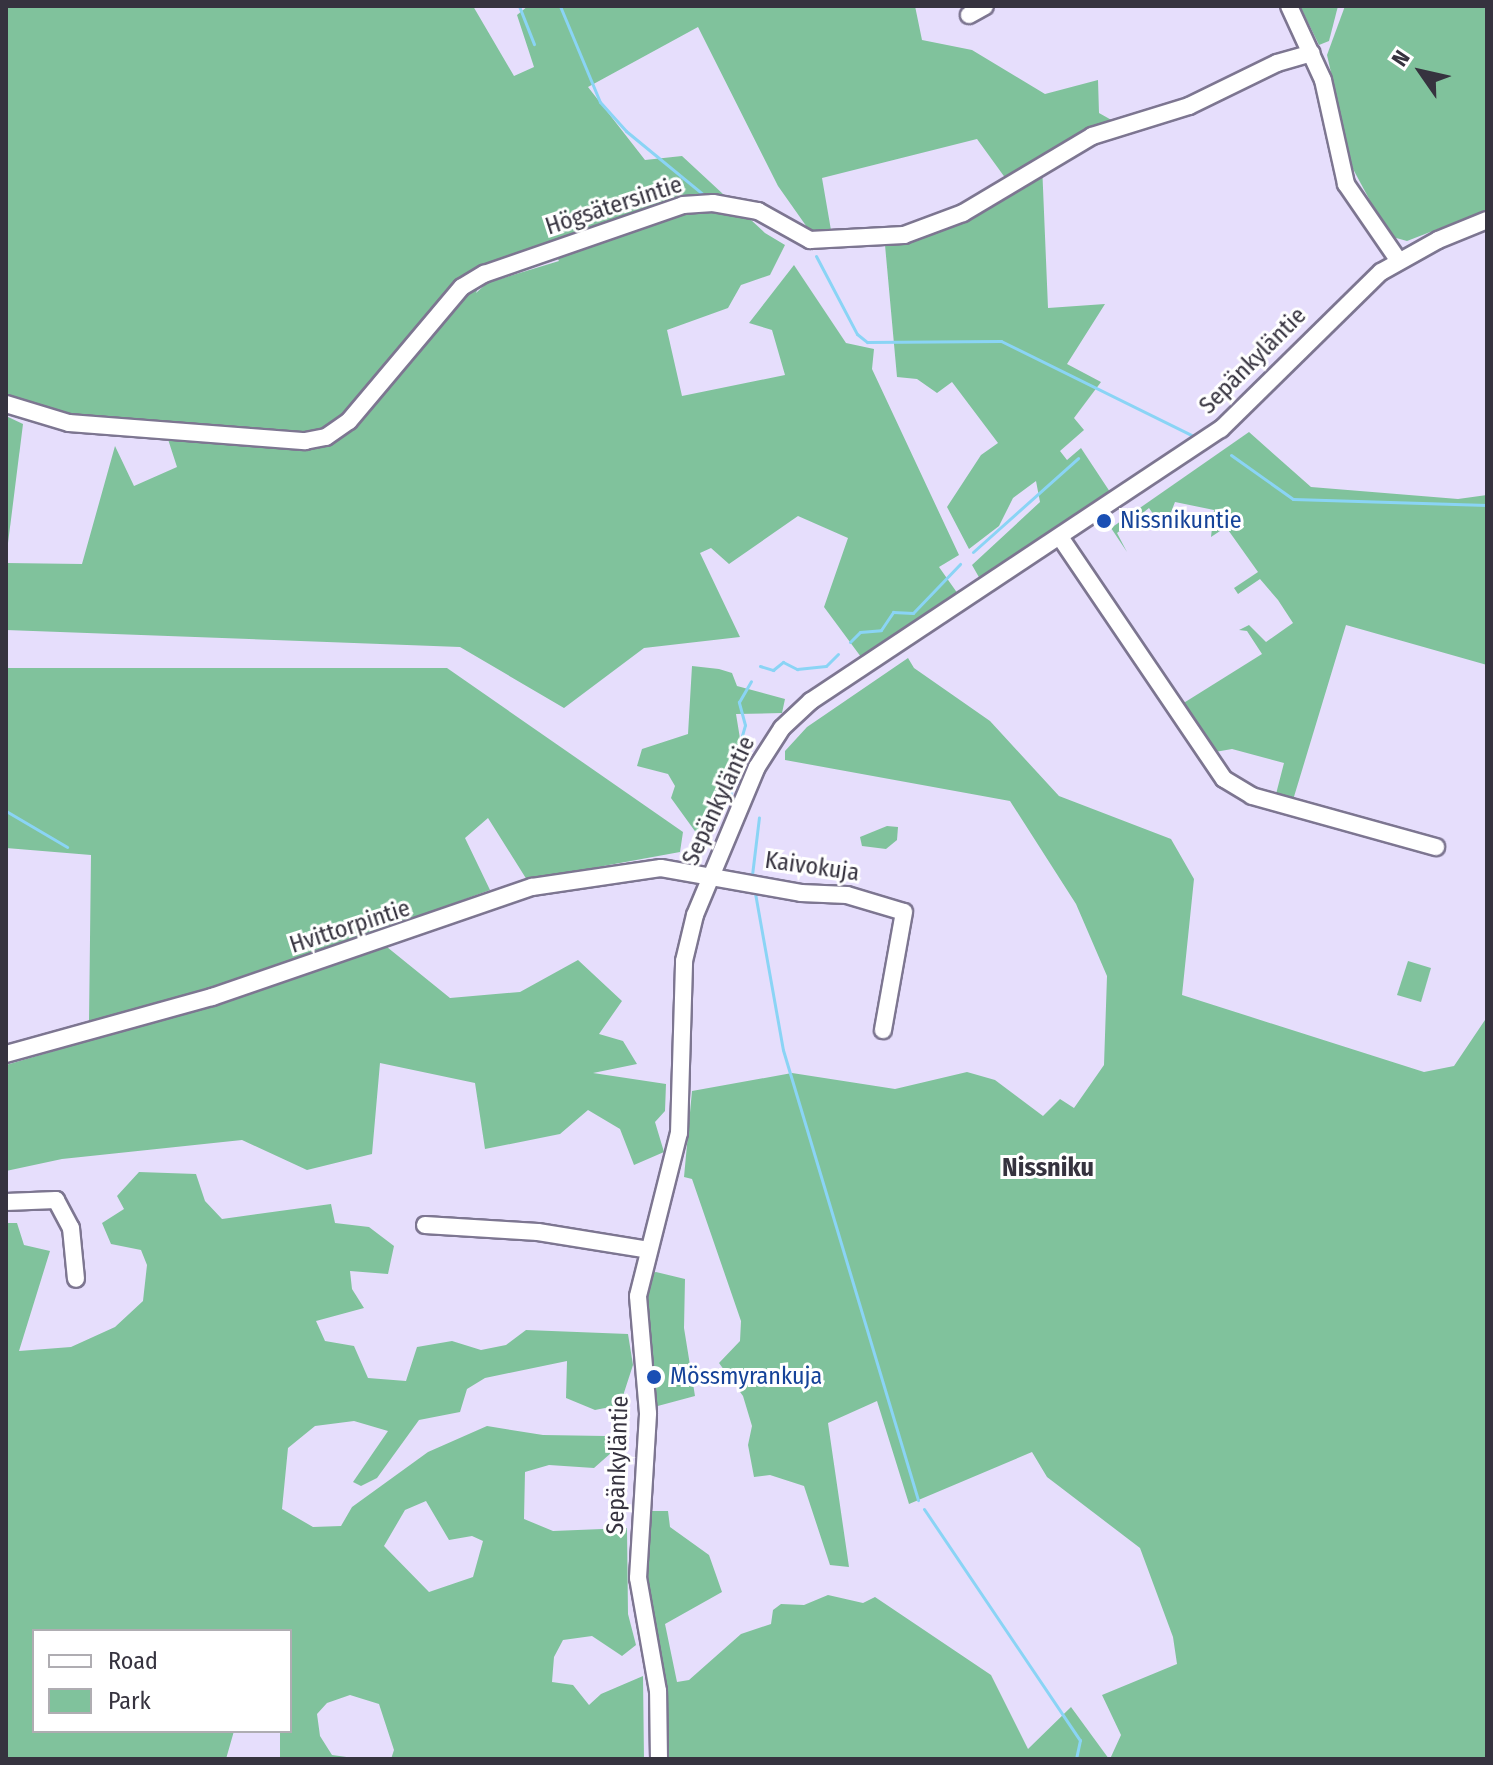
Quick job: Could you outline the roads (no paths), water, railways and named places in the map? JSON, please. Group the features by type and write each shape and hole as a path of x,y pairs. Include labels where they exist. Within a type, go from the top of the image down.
{"street":[{"path":"969,15 985,6"},
{"path":"1289,6 1312,53 1346,184 1399,261"},
{"name":"Högsätersintie","path":"6,404 69,423 305,441 326,437 349,421 462,287 484,274 683,205 713,203 758,211 810,240 904,235 963,213 1092,136 1189,106 1277,63 1312,53"},
{"name":"Sepänkyläntie","path":"659,1759 658,1691 638,1559 648,1413 638,1296 679,1133 684,961 711,873 757,767 795,714 1221,429 1358,290 1399,261 1487,220"},
{"path":"1060,537 1224,779 1239,791 1279,805 1436,847"},
{"name":"Hvittorpintie","path":"6,1054 240,988 532,887 661,868 711,873"},
{"name":"Kaivokuja","path":"711,873 801,893 847,895 904,912 883,1030"},
{"path":"6,1202 56,1200 71,1228 76,1279"},
{"path":"425,1225 538,1232 649,1250"}],"waterway":[{"path":"519,6 534,44"},
{"path":"560,6 600,102 626,131 704,195"},
{"path":"816,256 857,334 867,342 1001,341 1195,437"},
{"path":"1231,455 1293,499 1487,505"},
{"path":"973,552 1078,458"},
{"path":"850,642 860,632 881,630 893,612 913,613 960,564"},
{"path":"760,666 773,670 783,662 797,669 826,666 838,654"},
{"path":"731,803 730,777 745,725 739,702 751,681"},
{"path":"6,811 67,847"},
{"path":"752,875 759,817"},
{"path":"755,893 783,1050 918,1500"},
{"path":"924,1509 1080,1740 1076,1759"}],"place":[{"name":"Nissnikuntie","path":"1104,521"},
{"name":"Mössmyrankuja","path":"654,1377"}],"district":[{"name":"Nissniku","path":"1048,1168"}]}
